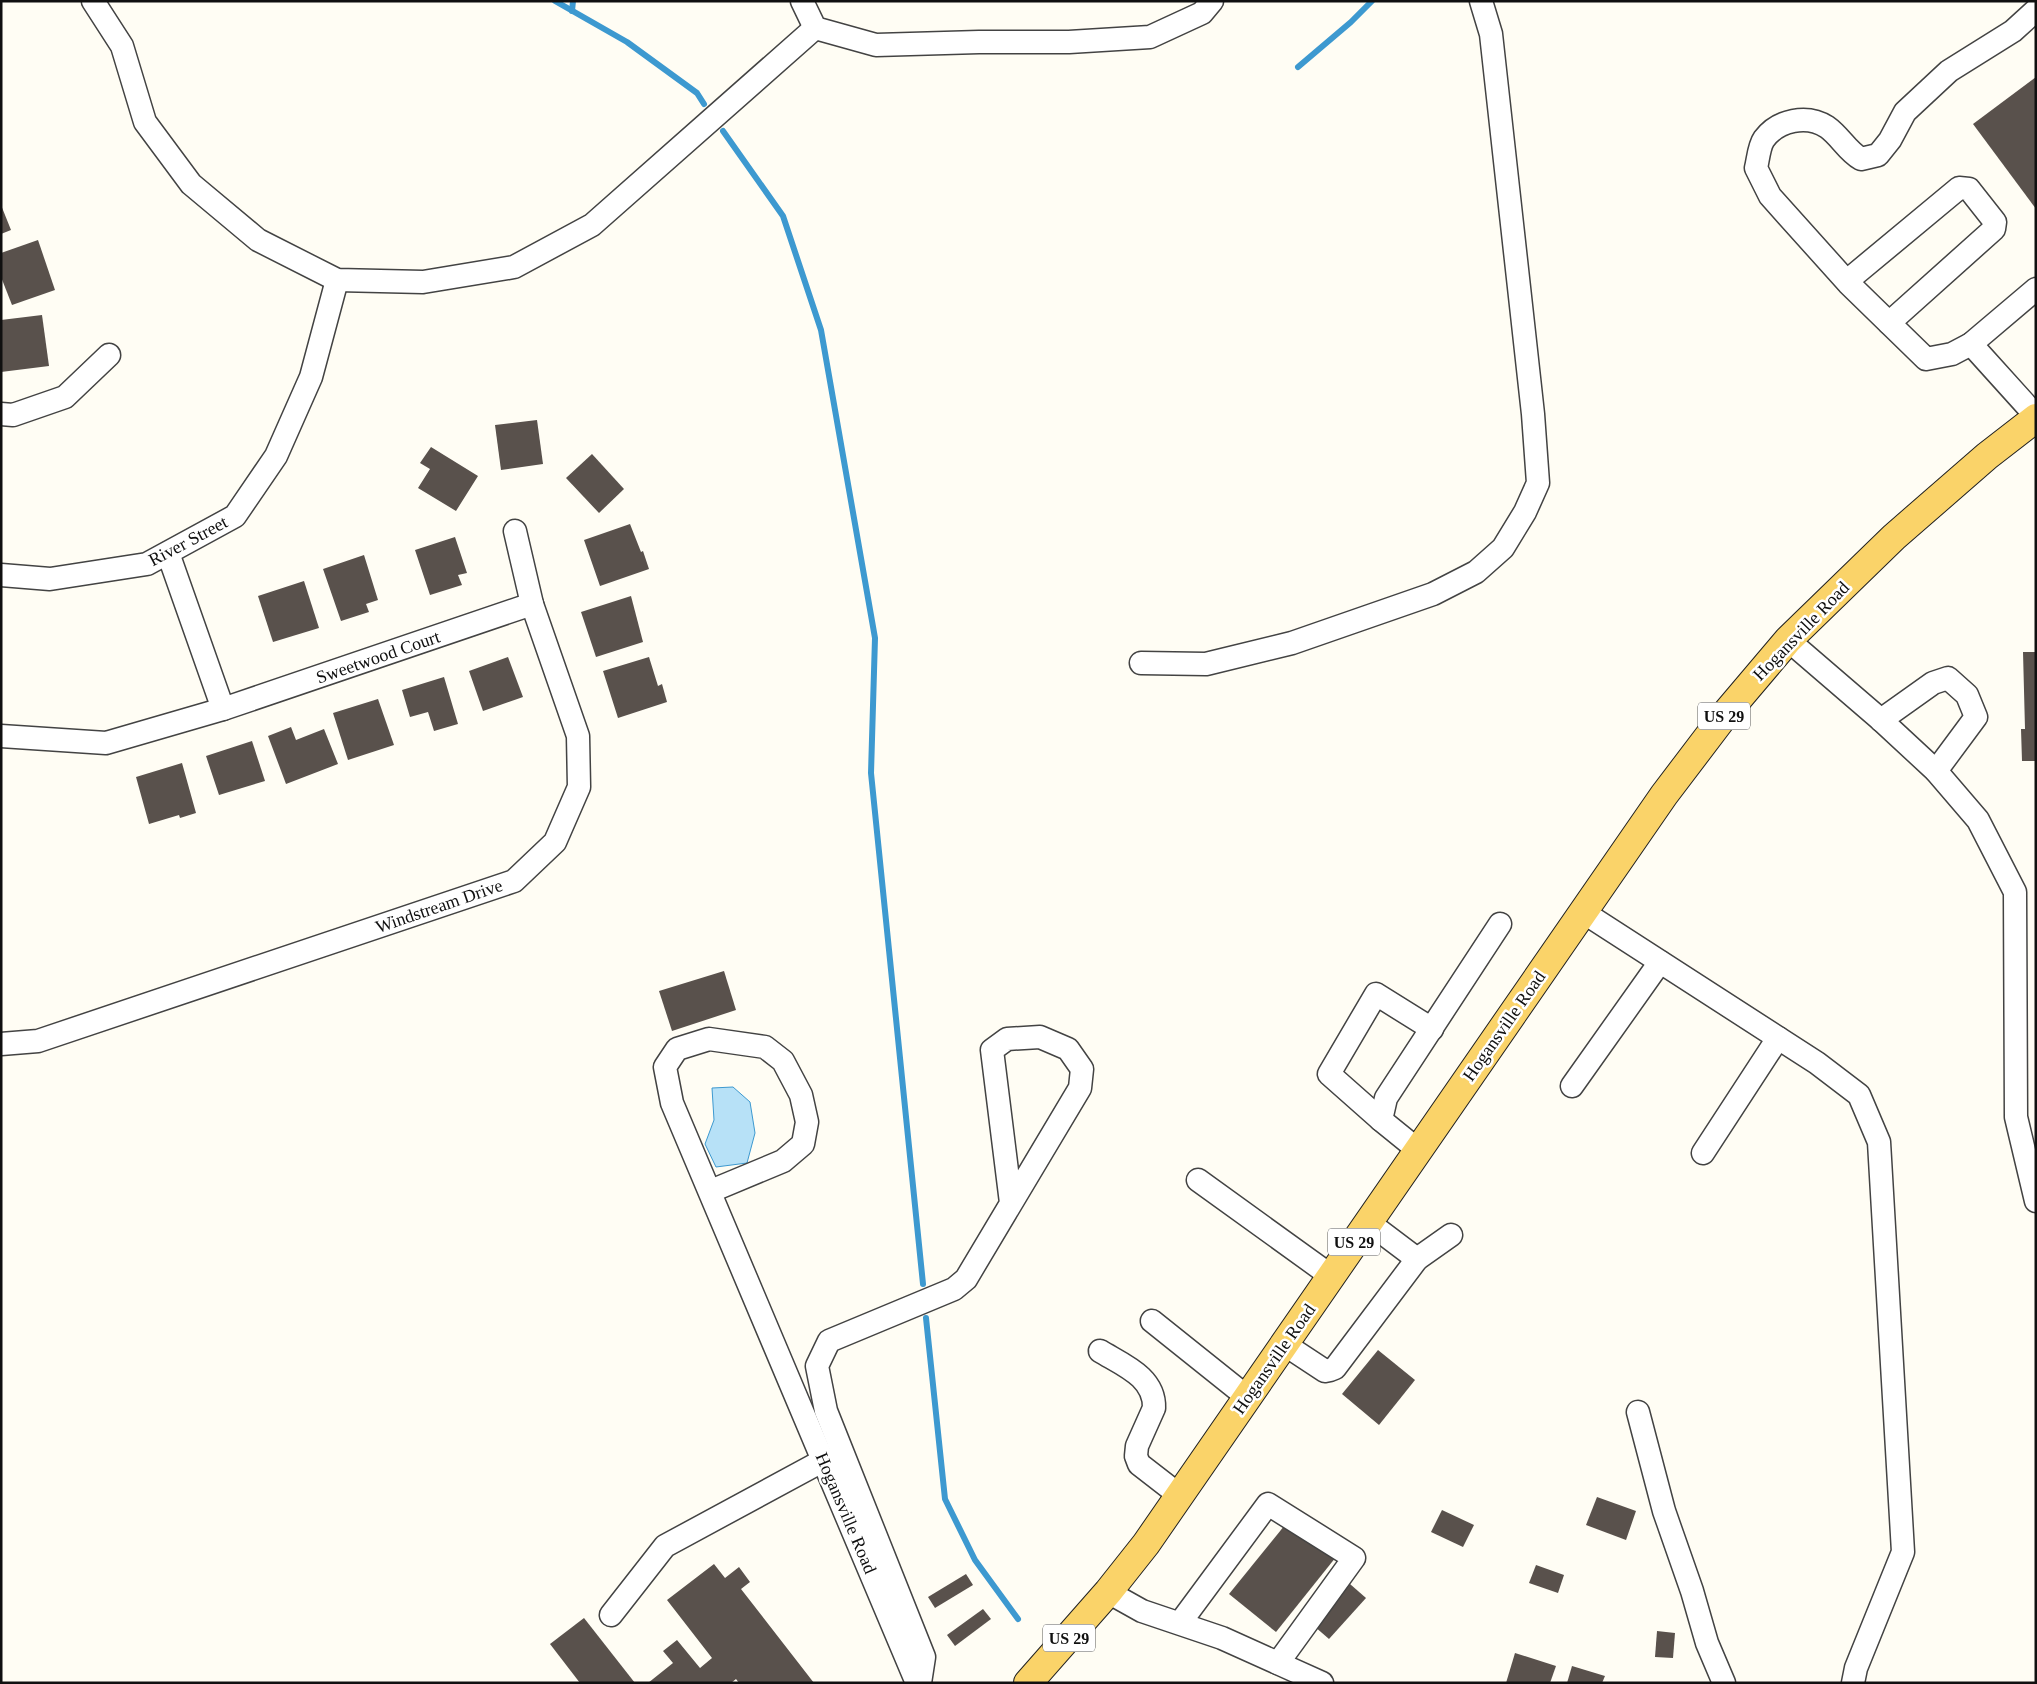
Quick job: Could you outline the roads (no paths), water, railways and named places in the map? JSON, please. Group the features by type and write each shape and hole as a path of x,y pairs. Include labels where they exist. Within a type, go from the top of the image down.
{"main road":[{"name":"Hogansville Road","path":"1028,1683 1108,1592 1146,1544 1664,795 1721,719 1788,640 1894,537 1987,456 2036,417"}],"street":[{"path":"94,1 122,46 145,122 191,184 258,240 337,280 423,282 514,267 592,225 815,28"},
{"path":"802,1 815,28 876,46 979,42 1069,42 1150,37 1202,12 1212,1"},
{"path":"1141,663 1206,664 1292,643 1433,594 1476,572 1503,548 1525,512 1538,483 1533,414 1490,34 1481,1"},
{"path":"2036,10 2013,31 1948,70 1905,112 1890,140 1878,155 1861,159 1852,154 1827,127 1804,119 1782,124 1764,140 1756,168 1770,196 1847,281 1926,359 1952,354 1971,344 2036,289"},
{"path":"1847,281 1959,188 1969,189 1995,222 1994,229 1889,323"},
{"name":"River Street","path":"1,575 50,579 147,564 235,516 276,456 311,377 337,280"},
{"path":"1971,344 2036,417"},
{"path":"1,414 12,415 65,397 109,355"},
{"name":"Windstream Drive","path":"1,1044 38,1041 514,880 555,842 579,787 578,736 532,604 515,531"},
{"path":"168,553 223,709"},
{"name":"Sweetwood Court","path":"1,736 106,744 223,709 532,604"},
{"path":"1788,640 1881,720 1936,771 1978,820 2015,892 2016,1117 2036,1201"},
{"path":"1881,720 1933,683 1948,678 1967,695 1976,717 1936,771"},
{"path":"1583,912 1778,1038 1859,1095 1879,1142 1903,1552 1856,1668 1853,1683"},
{"path":"1381,1120 1386,1098 1500,924"},
{"path":"1572,1086 1660,962"},
{"path":"1418,1150 1329,1074 1376,994 1432,1028"},
{"path":"918,1683 924,1657 829,1418 817,1366 829,1341 954,1289 966,1279 1080,1088 1082,1069 1068,1049 1040,1037 1007,1039 992,1050 1011,1203"},
{"path":"1703,1153 1778,1038"},
{"path":"709,1039 765,1047 783,1061 801,1095 807,1122 803,1144 783,1161 711,1191 672,1103 665,1067 677,1049 709,1039"},
{"path":"1198,1180 1331,1276"},
{"name":"Hogansville Road","path":"711,1191 918,1683"},
{"path":"1368,1222 1417,1259"},
{"path":"1284,1344 1325,1371 1335,1368 1417,1259 1451,1235"},
{"path":"1152,1321 1247,1397"},
{"path":"1100,1351 1136,1372 1146,1381 1154,1401 1154,1408 1137,1446 1136,1456 1139,1464 1180,1495"},
{"path":"1638,1412 1664,1511 1708,1642 1724,1683"},
{"path":"611,1615 665,1546 824,1460"},
{"path":"1180,1623 1268,1504 1354,1558 1278,1663"},
{"path":"1108,1592 1142,1610 1222,1638 1322,1683"}],"water":[{"path":"733,1087 750,1102 755,1133 747,1163 716,1167 705,1144 714,1120 712,1088"}],"waterway":[{"path":"555,1 627,42 697,93 704,104"},
{"path":"572,11 573,1"},
{"path":"1298,67 1351,22 1372,1"},
{"path":"723,131 783,216 821,330 875,638 871,773 923,1284"},
{"path":"926,1318 945,1499 975,1560 1018,1619"}]}
